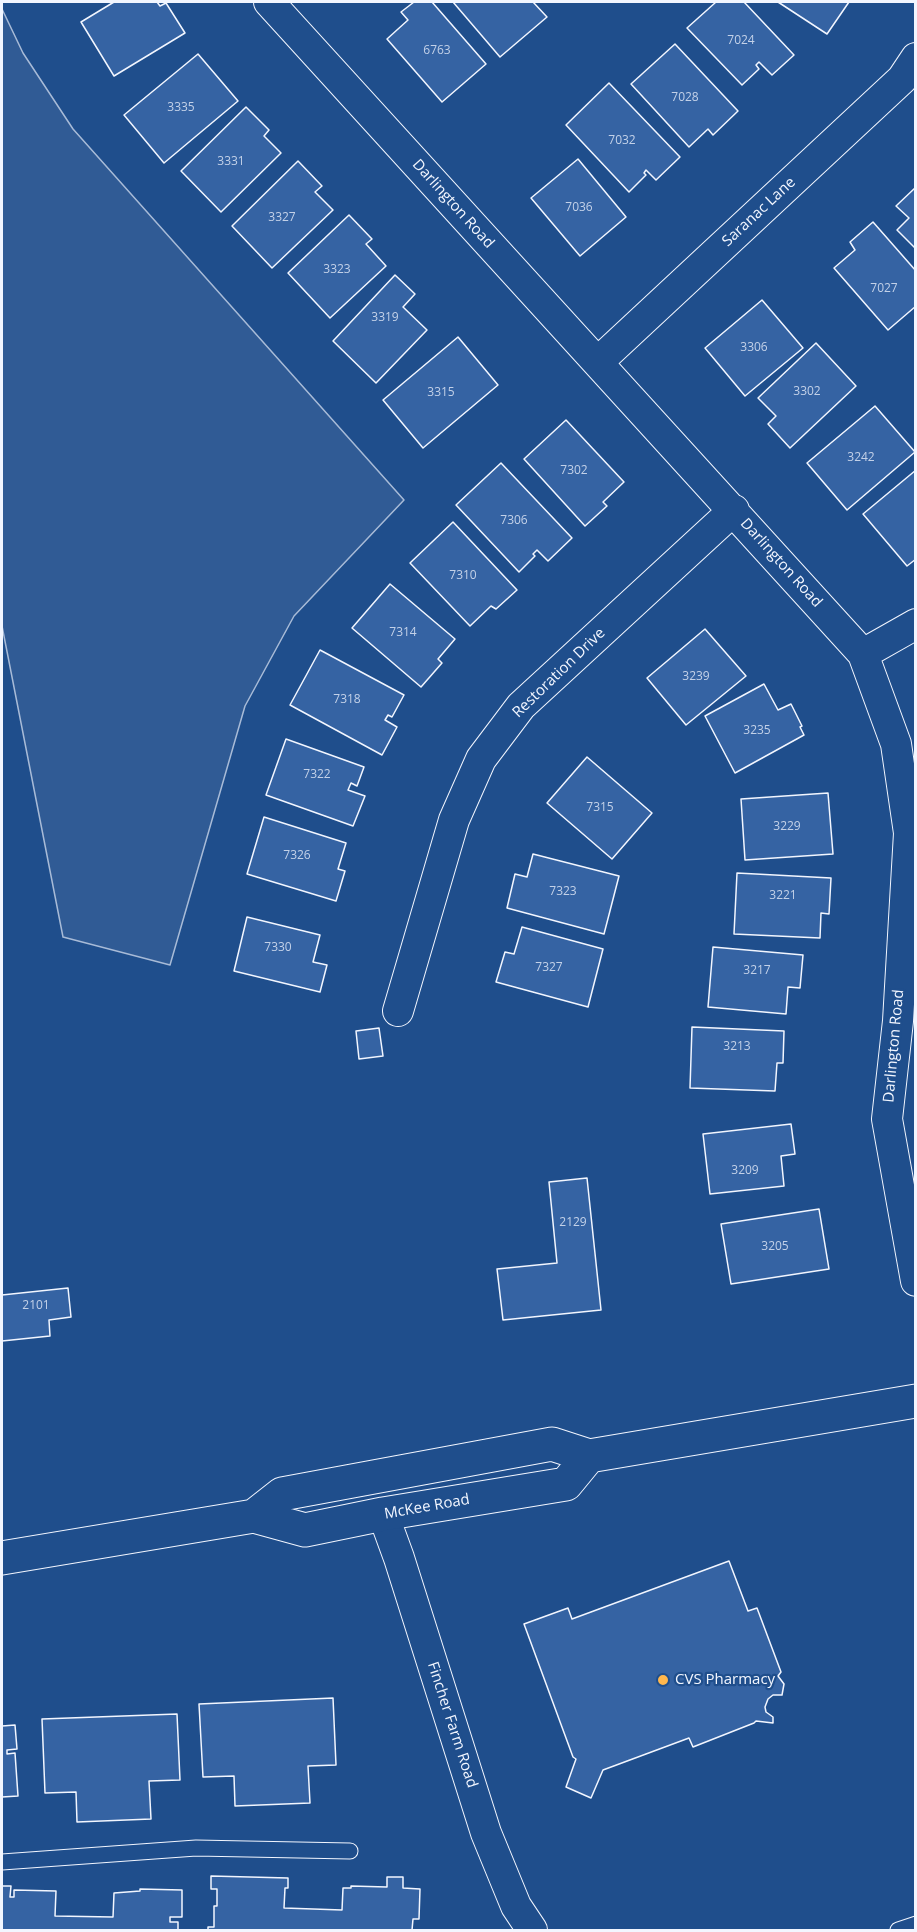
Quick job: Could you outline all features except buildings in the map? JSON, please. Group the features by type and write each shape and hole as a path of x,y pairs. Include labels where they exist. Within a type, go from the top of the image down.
{"street":[{"name":"Darlington Road","path":"272,3 863,654 896,744 909,833 907,1021 887,1119 915,1281"},
{"name":"Saranac Lane","path":"598,362 902,79 915,58"},
{"name":"Restoration Drive","path":"398,1011 454,820 481,759 521,706 734,510"},
{"path":"863,654 915,624"},
{"name":"McKee Road","path":"254,1516 282,1494 552,1444 589,1456 915,1401"},
{"name":"McKee Road","path":"2,1558 254,1516 305,1530 383,1514 566,1484 589,1456"},
{"name":"Fincher Farm Road","path":"383,1514 486,1833 516,1906 532,1930"}],"lane":[{"path":"2,1862 196,1848 350,1851"},
{"path":"898,1930 915,1924"}],"shaded area":[{"path":"2,9 23,53 73,129 404,500 294,616 245,706 170,965 63,937 2,626"}],"place":[{"name":"CVS Pharmacy","path":"663,1680"}]}
